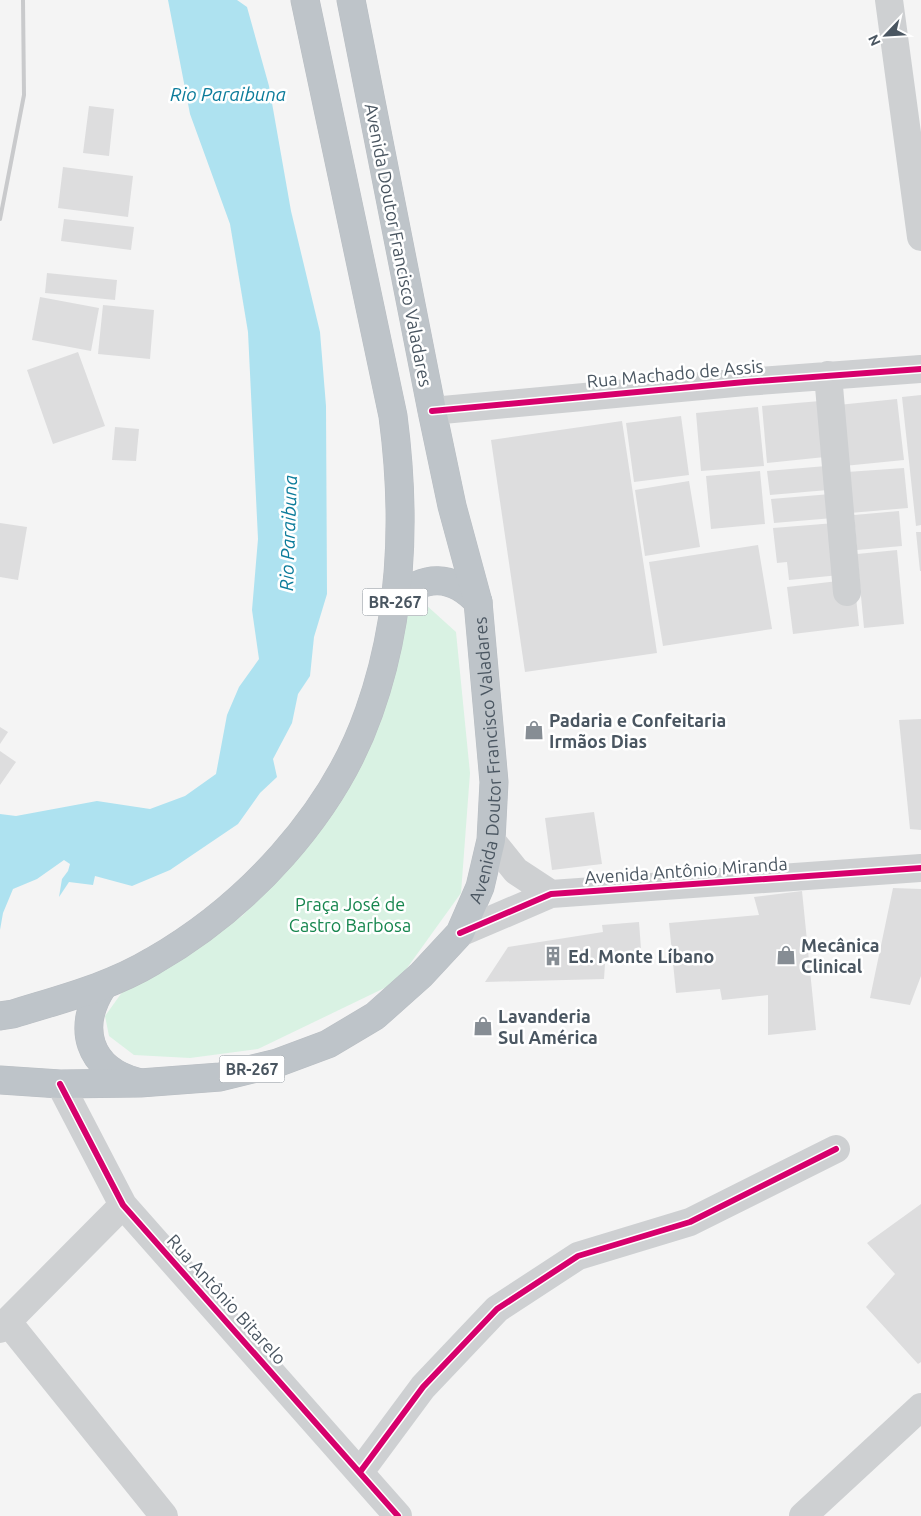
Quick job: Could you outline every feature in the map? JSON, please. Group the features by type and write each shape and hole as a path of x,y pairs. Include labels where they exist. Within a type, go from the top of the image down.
{"highway":[{"name":"BR-267","path":"0,1016 13,1014 103,986 152,962 207,926 243,896 282,856 316,812 346,764 369,713 383,662 396,600 400,552 400,485 393,416 305,0"},
{"name":"Avenida Doutor Francisco Valadares","path":"0,1080 60,1084 140,1083 220,1077 277,1063 328,1044 374,1016 421,975 460,932 480,888 491,840 494,782 478,602 452,506 351,0"},
{"path":"396,600 408,589 422,582 438,580 453,583 467,590 478,602"},
{"path":"103,986 93,1002 88,1019 89,1038 96,1054 108,1069 123,1078 140,1083"}],"street":[{"path":"889,0 921,237"},
{"name":"Rua Machado de Assis","path":"432,411 828,375 921,369"},
{"path":"828,375 847,592"},
{"path":"491,840 516,871 551,894"},
{"name":"Avenida Antônio Miranda","path":"460,932 551,894 921,868"},
{"name":"Rua Antônio Bitarelo","path":"60,1084 123,1205 398,1516"},
{"path":"360,1472 423,1387 497,1309 578,1256 690,1222 836,1149"},
{"path":"123,1205 4,1325 164,1516"},
{"path":"803,1516 920,1409"}],"green space":[{"name":"Praça José de Castro Barbosa","path":"425,604 456,632 470,773 461,893 397,982 258,1049 190,1058 134,1055 109,1036 105,1016 123,991 186,948 242,916 312,841 352,772 406,613"}],"water":[{"name":"Rio Paraibuna","path":"168,0 237,0 247,7 269,86 291,211 320,332 326,406 327,594 314,637 310,676 298,694 292,723 273,759 277,777 260,793 238,824 170,870 132,886 95,876 93,885 69,882 59,897 62,879 68,871 70,864 64,860 37,879 13,889 3,913 0,930 0,814 16,816 97,801 150,809 185,796 216,774 227,715 239,687 259,659 252,610 258,539 248,332 230,224 190,114"}],"building":[{"path":"89,106 114,109 109,156 83,153"},
{"path":"63,167 133,176 128,217 58,208"},
{"path":"64,219 134,227 131,250 61,241"},
{"path":"47,273 117,280 115,300 45,293"},
{"path":"40,297 99,308 91,351 32,340"},
{"path":"103,305 154,310 150,359 98,354"},
{"path":"78,352 105,426 53,444 27,370"},
{"path":"921,395 921,525 916,526 902,397"},
{"path":"897,399 904,460 844,466 838,405"},
{"path":"820,401 825,457 767,463 762,406"},
{"path":"758,407 764,466 701,471 696,413"},
{"path":"681,416 689,475 634,482 626,423"},
{"path":"622,421 657,653 525,672 491,440"},
{"path":"115,427 139,429 136,461 112,460"},
{"path":"826,466 828,490 770,495 767,471"},
{"path":"904,468 908,508 850,513 847,472"},
{"path":"760,471 765,524 711,529 706,476"},
{"path":"689,481 700,547 645,556 635,490"},
{"path":"831,494 833,518 774,523 771,499"},
{"path":"899,511 902,546 857,550 854,515"},
{"path":"0,523 27,527 18,580 0,577"},
{"path":"835,523 840,575 789,580 787,562 777,563 773,528"},
{"path":"916,532 921,532 921,571 920,571"},
{"path":"758,545 772,629 663,646 649,562"},
{"path":"897,550 904,624 864,628 857,554"},
{"path":"838,581 856,597 859,626 793,634 787,587"},
{"path":"921,719 921,830 910,829 899,720"},
{"path":"0,727 8,732 0,744"},
{"path":"0,751 16,762 0,785"},
{"path":"594,812 602,864 552,870 545,818"},
{"path":"893,888 921,889 921,976 910,1005 870,998"},
{"path":"802,891 816,1030 768,1035 768,995 722,1000 720,989 676,993 669,923 759,915 754,897"},
{"name":"Ed. Monte Líbano","path":"639,922 642,962 605,964 604,979 485,982 508,947 603,932 602,925"},
{"path":"921,1204 921,1362 918,1364 866,1307 895,1274 867,1243"}],"railway":[{"path":"0,219 24,95 23,0"}],"cycle path":[{"path":"432,411 745,382 921,369"},
{"path":"460,933 551,894 921,868"},
{"path":"60,1084 123,1205 398,1516"},
{"path":"360,1472 423,1387 497,1309 578,1256 690,1222 836,1149"}],"place":[{"name":"Padaria e Confeitaria Irmãos Dias","path":"534,730"},
{"name":"Mecânica Clinical","path":"786,955"},
{"name":"Ed. Monte Líbano","path":"553,956"},
{"name":"Lavanderia Sul América","path":"483,1026"}]}
